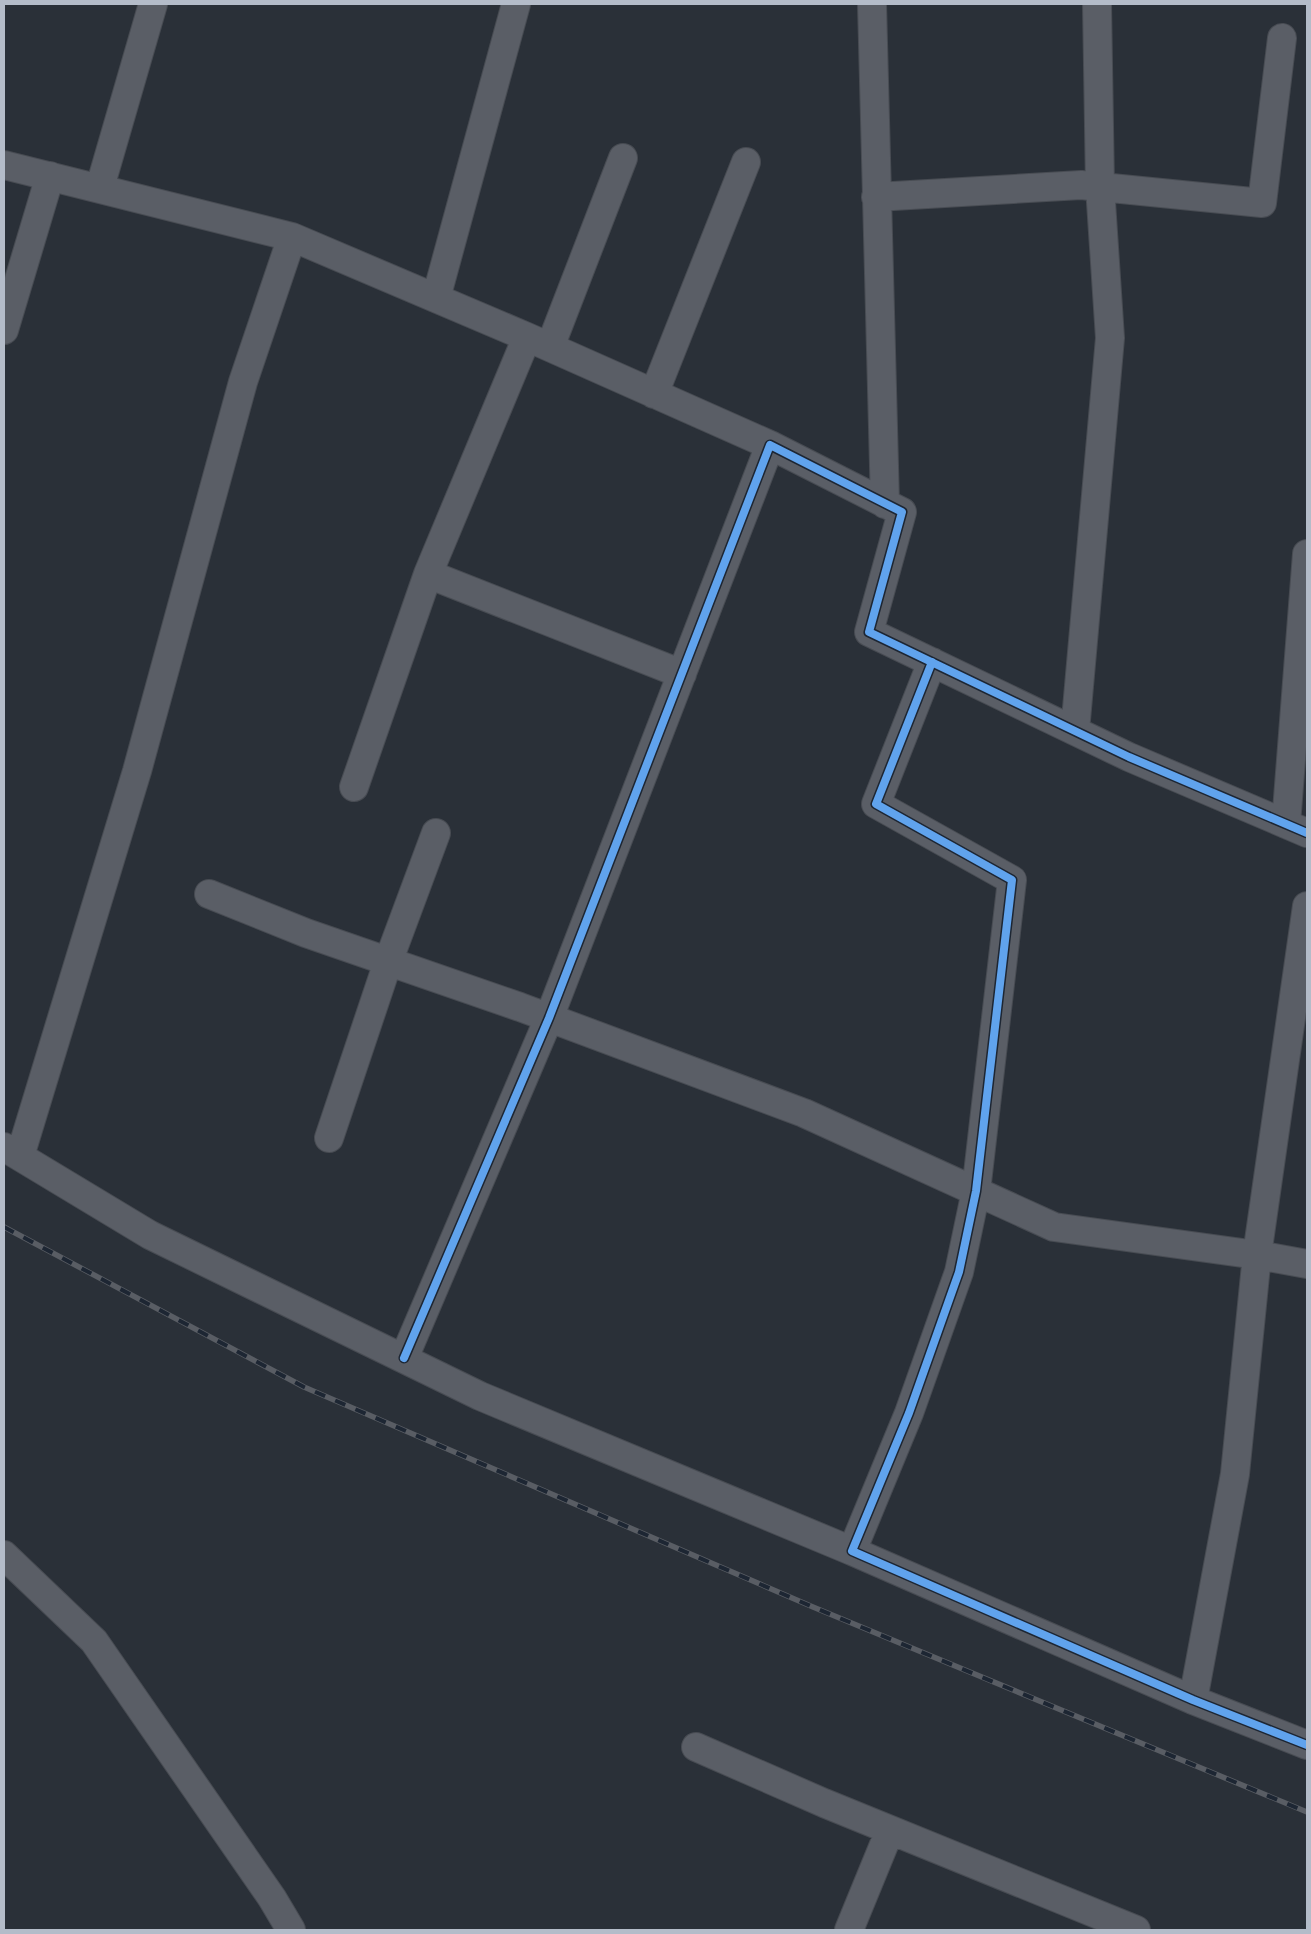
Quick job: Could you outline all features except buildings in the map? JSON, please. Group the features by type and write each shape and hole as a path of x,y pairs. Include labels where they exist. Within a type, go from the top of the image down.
{"street":[{"path":"100,187 153,4"},
{"path":"436,298 516,4"},
{"path":"872,4 884,504"},
{"path":"1075,731 1110,338 1100,187 1097,4"},
{"path":"876,197 1081,185 1262,203 1282,38"},
{"path":"354,787 428,574 623,158"},
{"path":"654,394 746,162"},
{"path":"4,165 100,187 292,237 538,342 770,445 902,512 869,632 1129,757 1297,828 1307,554"},
{"path":"4,330 50,176"},
{"path":"292,237 243,382 137,771 12,1152 150,1235 489,1399 852,1551 1193,1700 1307,1745"},
{"path":"404,1358 549,1018 770,445"},
{"path":"428,574 682,674"},
{"path":"852,1551 909,1413 959,1272 976,1191 1012,880 876,804 932,662"},
{"path":"329,1138 388,962 436,833"},
{"path":"209,894 306,933 549,1018 804,1113 1054,1228 1257,1255 1307,1264"},
{"path":"1193,1700 1234,1474 1257,1255 1307,906"},
{"path":"4,1555 94,1641 272,1898 291,1930"},
{"path":"696,1747 890,1830 1136,1930"},
{"path":"849,1930 890,1830"}],"railway":[{"path":"4,1227 304,1387 813,1607 1307,1812"}],"cycle path":[{"path":"404,1358 549,1018 770,445 902,512 869,632 1129,757 1307,833"},
{"path":"932,662 876,804 1012,880 976,1191 959,1272 909,1413 852,1551 1193,1700 1307,1745"}]}
